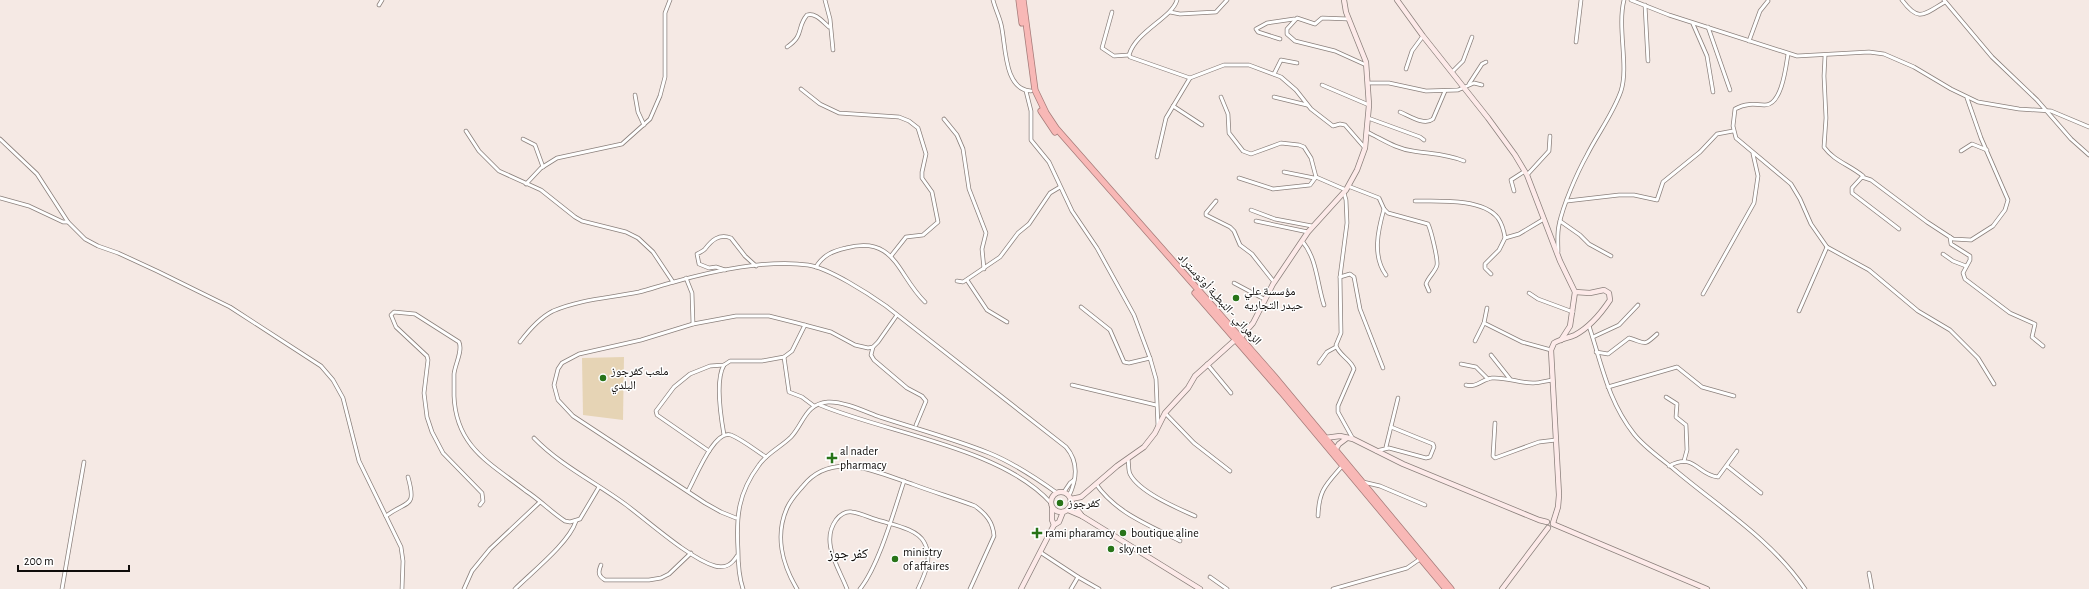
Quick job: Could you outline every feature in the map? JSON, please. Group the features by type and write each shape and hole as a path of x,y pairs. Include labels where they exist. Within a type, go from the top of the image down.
{"highway":[{"name":"الزهراني - النبطية أوتوستراد","path":"1019,0 1029,91 1047,122 1238,339"},
{"name":"الزهراني - النبطية أوتوستراد","path":"1023,0 1035,90 1046,113 1100,180 1285,393 1343,466 1446,589"},
{"name":"الزهراني - النبطية أوتوستراد","path":"1292,402 1336,450 1451,589"}],"street":[{"path":"379,5 382,0"},
{"path":"526,184 543,167 557,158 619,145 650,119 656,107 665,77 665,13 670,0"},
{"path":"824,0 830,19 829,27 833,50"},
{"path":"993,0 1001,24 1012,79 1020,87 1029,91 1031,140 1049,162 1072,211 1097,248 1126,299 1150,358 1156,379 1158,427"},
{"path":"1129,56 1131,50 1145,32 1170,12 1178,0"},
{"path":"1170,12 1180,14 1216,12 1227,0"},
{"path":"1070,499 1081,497 1149,441 1165,413 1207,364 1238,339 1253,323 1274,282 1302,240 1312,226 1346,190 1365,148 1369,106 1367,66 1364,55 1348,19 1344,0"},
{"path":"1397,0 1423,36 1515,154 1526,173 1558,254 1575,292 1573,312 1568,329 1561,340"},
{"path":"1576,42 1581,0"},
{"path":"1558,254 1560,221 1567,201 1586,155 1609,119 1622,89 1621,19 1624,0"},
{"path":"1631,0 1669,15 1788,54 1805,57 1869,52 1884,54 1914,68 1968,98 1987,104 2054,112 2089,127"},
{"path":"1902,0 1910,11 1916,15 1922,15 1945,1 1976,40 2045,110 2071,139 2089,155"},
{"path":"1749,41 1760,11 1768,1"},
{"path":"1645,5 1648,60"},
{"path":"1112,12 1102,48 1114,56 1129,56 1190,78 1224,66 1243,64 1274,74 1293,87 1307,105 1331,126 1345,125 1365,148"},
{"path":"787,47 799,36 802,23 807,15 810,14 816,16 829,27"},
{"path":"1280,38 1258,32 1256,29 1267,23 1299,18 1315,24 1322,18 1348,19"},
{"path":"1294,19 1286,31 1289,38 1307,45 1335,50 1367,66"},
{"path":"1690,21 1694,25 1707,56 1713,92"},
{"path":"1708,27 1730,90"},
{"path":"1406,69 1412,51 1423,36"},
{"path":"1452,72 1463,61 1472,37"},
{"path":"1788,54 1784,77 1775,101 1768,105 1752,103 1737,108 1734,112 1733,131 1736,138 1753,154 1791,184 1811,224 1827,247 1869,270 1918,311 1956,336 1978,358 1994,384"},
{"path":"1825,56 1824,76 1826,118 1824,147 1835,159 1851,167 1950,237 1966,240 1976,238 1993,226 2006,210 2007,195 1987,150 1968,98"},
{"path":"1274,74 1281,60 1297,63"},
{"path":"1368,83 1389,83 1420,90 1458,90 1465,88 1482,64 1486,62"},
{"path":"1157,157 1166,118 1190,78"},
{"path":"1469,84 1482,85"},
{"path":"1322,85 1369,106"},
{"path":"801,89 820,104 839,113 898,117 915,125 921,133 926,154 922,175 932,192 938,222 923,235 906,237 891,256"},
{"path":"1400,112 1426,122 1430,121 1433,119 1445,91"},
{"path":"635,95 638,112 644,125"},
{"path":"1221,97 1228,114 1229,133 1243,151 1251,154 1281,143 1299,145 1304,148 1311,158 1315,177 1310,185 1277,190 1265,188 1239,178"},
{"path":"1274,97 1307,105"},
{"path":"1173,106 1202,125"},
{"path":"1368,118 1420,137 1424,140"},
{"path":"944,119 957,135 963,149 969,189 986,232 982,249 984,268"},
{"path":"466,131 471,142 493,167 541,190 575,217 587,223 626,232 638,238 653,252 674,282"},
{"path":"1567,201 1619,195 1634,195 1657,200 1663,182 1700,152 1717,134 1733,131"},
{"path":"1367,132 1394,146 1412,151 1442,154 1464,161"},
{"path":"1514,191 1511,180 1526,173 1549,151 1550,136"},
{"path":"523,138 535,145 543,167"},
{"path":"0,139 37,174 68,222 76,231 98,246 130,258 230,307 321,366 333,380 343,398 356,450 370,486 402,551 402,589"},
{"path":"1961,150 1972,144 1987,150"},
{"path":"1703,294 1754,203 1758,176 1753,154"},
{"path":"1284,172 1315,177 1346,190 1379,198 1384,209 1392,214 1425,222 1429,226 1437,261 1436,268 1427,282 1426,286 1429,292"},
{"path":"1863,176 1852,188 1852,193 1899,229"},
{"path":"957,281 962,282 966,280 1000,257 1014,238 1029,224 1048,196 1060,187"},
{"path":"1319,362 1327,352 1336,347 1341,333 1340,277 1347,223 1346,190"},
{"path":"0,198 29,206 63,222 68,222"},
{"path":"1216,201 1206,215 1230,226 1234,231 1240,245 1252,254 1274,282"},
{"path":"1415,201 1456,202 1484,208 1499,220 1506,238"},
{"path":"1384,209 1378,234 1377,254 1380,266 1386,275"},
{"path":"1251,210 1275,219 1312,226"},
{"path":"1491,274 1485,265 1499,250 1506,238 1519,234 1544,218"},
{"path":"1256,221 1308,232"},
{"path":"1560,221 1580,234 1589,244 1611,256"},
{"path":"725,270 716,267 709,268 699,264 697,254 704,250 709,242 723,236 731,238 735,241 745,256 756,266"},
{"path":"1950,237 1951,244 1970,256 1964,277 1974,287 2010,313 2036,324 2032,338 2043,346"},
{"path":"1302,240 1310,250 1313,257 1316,278 1324,305"},
{"path":"816,267 821,259 830,254 859,245 879,247 891,256 902,269 915,292 925,302"},
{"path":"1799,311 1827,247"},
{"path":"1943,254 1953,261 1966,266"},
{"path":"520,342 540,320 552,312 590,300 640,292 686,278 725,270 756,266 800,265 816,267 865,291 1066,447 1072,454 1075,462 1074,480 1068,510"},
{"path":"1340,277 1350,274 1354,277 1360,309 1383,368"},
{"path":"686,278 692,293 692,324"},
{"path":"966,280 987,310 1007,322"},
{"path":"1234,283 1264,299"},
{"path":"1502,589 1549,525 1555,513 1559,495 1550,350 1554,343 1575,335 1589,326 1597,319 1610,300 1609,293 1600,290 1590,294 1575,292"},
{"path":"1529,293 1538,299 1573,312"},
{"path":"1593,338 1619,325 1638,305"},
{"path":"1081,307 1100,320 1110,330 1124,362 1129,363 1150,358"},
{"path":"1475,341 1484,323 1487,308"},
{"path":"480,506 483,501 482,493 443,453 432,432 426,417 424,392 427,366 426,356 393,323 391,315 393,313 399,311 415,314 459,342 460,348 454,375 454,397 459,423 467,440 477,453 494,468 511,479 565,521 576,521"},
{"path":"897,315 873,347 871,355 874,360 907,388 922,396 926,401 916,426"},
{"path":"736,518 721,512 574,416 558,400 554,385 558,369 569,358 692,324 721,318 769,316 831,332 863,348 873,347"},
{"path":"1484,323 1522,342 1550,350"},
{"path":"709,451 657,415 656,411 681,380 700,370 724,365 730,361 762,361 784,357 792,351 805,325"},
{"path":"1589,326 1608,387 1620,413 1636,436 1669,466 1749,528 1804,589"},
{"path":"1596,352 1608,354 1629,338 1644,344 1657,334"},
{"path":"1336,347 1353,364 1354,369 1338,406 1338,412 1353,439"},
{"path":"1491,355 1510,379"},
{"path":"784,357 788,392 802,397 814,406"},
{"path":"1207,364 1231,392"},
{"path":"1461,364 1476,367 1488,379"},
{"path":"724,365 721,370 720,386 720,423 724,435"},
{"path":"1608,387 1676,367 1702,387 1734,396"},
{"path":"1466,385 1474,386 1488,379 1510,379 1532,383 1552,380"},
{"path":"1072,385 1156,405"},
{"path":"1666,397 1677,404 1676,417 1686,425 1687,450 1684,461"},
{"path":"1386,447 1398,398"},
{"path":"744,589 738,555 736,518 745,490 754,471 766,457 790,437 804,415 814,406 835,402 969,446 1014,465 1057,493"},
{"path":"820,405 966,453 1004,469 1035,487 1059,512 1068,510 1082,516 1200,589"},
{"path":"1165,413 1194,443 1230,471"},
{"path":"1495,423 1492,448 1493,456 1495,458 1539,442 1556,440"},
{"path":"1376,451 1386,447 1428,458 1434,447 1433,444 1391,427"},
{"path":"688,491 709,451 718,438 724,435 730,435 766,457"},
{"path":"1325,438 1333,436 1353,439 1403,464 1696,587 1707,589"},
{"path":"534,438 545,450 626,505 691,553 710,564 722,567 729,566 738,555"},
{"path":"1336,450 1338,444 1347,438"},
{"path":"966,453 969,446"},
{"path":"1669,466 1684,461 1691,462 1715,477 1720,476 1737,452"},
{"path":"1128,458 1130,474 1138,484 1169,503 1195,516"},
{"path":"62,589 84,462"},
{"path":"797,589 784,558 780,538 785,513 790,502 807,481 816,473 827,468 849,466 880,473 904,481 975,506 983,511 991,522 994,536 970,589"},
{"path":"1318,516 1318,504 1322,489 1343,466"},
{"path":"1727,466 1762,493"},
{"path":"386,516 409,503 412,499 412,490 408,477"},
{"path":"1054,525 1052,520 1052,497 1057,493 1064,492 1074,480"},
{"path":"860,589 868,576 890,524 904,481"},
{"path":"1363,482 1380,486 1425,505"},
{"path":"1096,484 1107,498 1121,510 1180,541"},
{"path":"515,589 533,574 559,546 576,521 584,514 599,487"},
{"path":"1064,492 1082,516"},
{"path":"464,589 472,571 490,548 540,502"},
{"path":"847,589 833,559 830,547 833,525 843,513 852,512 915,533 920,537 927,548 928,554 927,567 918,589"},
{"path":"1021,589 1054,525 1058,522 1063,512"},
{"path":"1040,552 1078,577 1100,589"},
{"path":"601,565 598,571 599,576 604,580 649,580 669,574 691,553"},
{"path":"1333,589 1407,568 1420,559"},
{"path":"1869,573 1872,589"},
{"path":"1071,589 1078,577"},
{"path":"1210,577 1227,589"},
{"path":"1507,583 1507,589"}],"shaded area":[{"name":"ملعب كفرجوز البلدي","path":"624,357 623,420 583,415 582,358"}],"place":[{"name":"مؤسسة علي حيدر التجاريه","path":"1236,298"},
{"name":"ملعب كفرجوز البلدي","path":"603,378"},
{"name":"al nader pharmacy","path":"832,458"},
{"name":"كفرجوز","path":"1060,503"},
{"name":"rami pharamcy","path":"1037,533"},
{"name":"boutique aline","path":"1123,533"},
{"name":"sky net","path":"1111,549"},
{"name":"ministry of affaires","path":"895,559"}],"district":[{"name":"كفر جوز","path":"848,554"}]}
